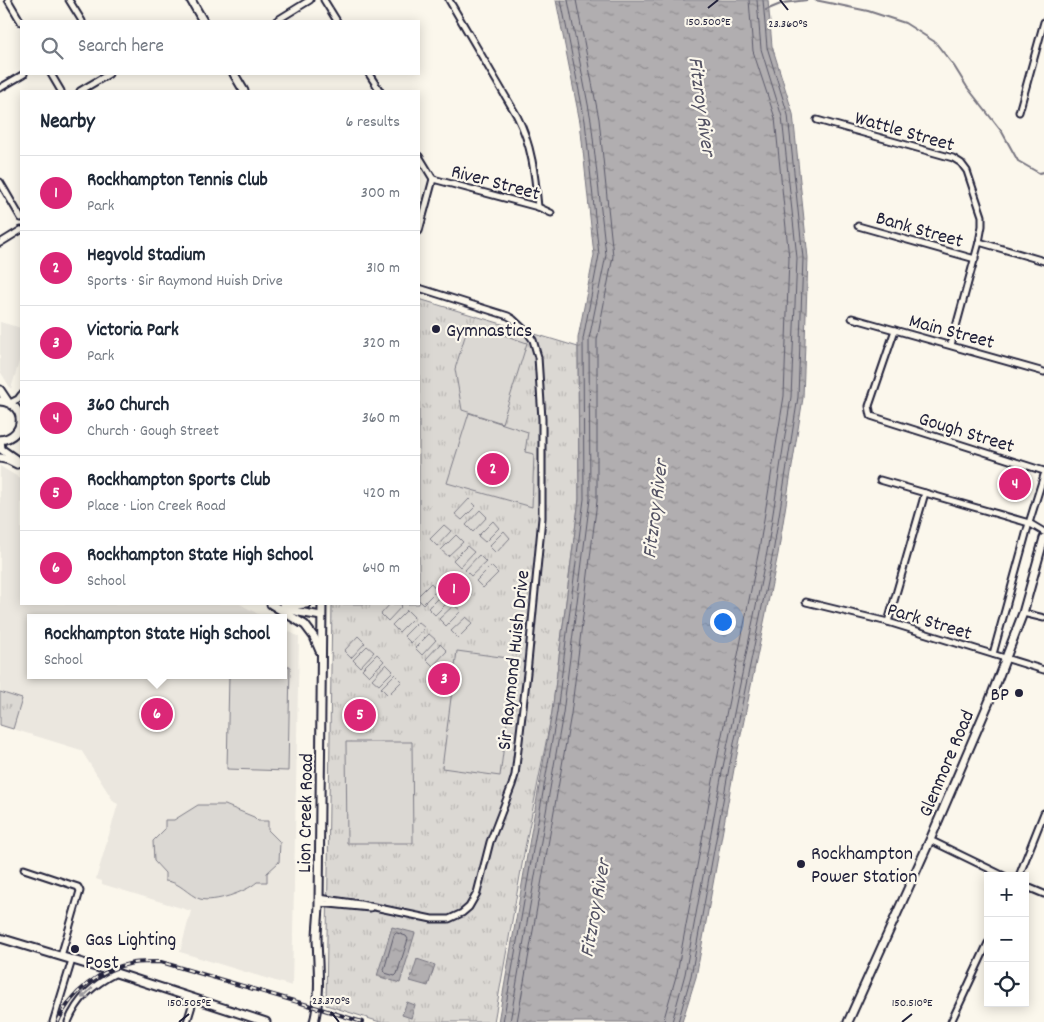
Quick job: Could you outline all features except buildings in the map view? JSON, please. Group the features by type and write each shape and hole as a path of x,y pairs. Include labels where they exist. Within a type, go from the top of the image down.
{"street":[{"path":"8,0 20,20"},
{"path":"69,0 81,20"},
{"path":"191,0 200,20"},
{"path":"294,0 299,6"},
{"path":"278,20 310,0"},
{"path":"324,0 336,20"},
{"path":"449,0 525,132 533,165 538,207"},
{"path":"1018,112 1044,22"},
{"path":"0,88 22,75"},
{"path":"52,75 60,90"},
{"path":"82,90 107,75"},
{"path":"235,75 243,90"},
{"path":"370,75 379,90"},
{"name":"Wattle Street","path":"817,120 940,154 961,163 967,171 982,216 979,242"},
{"path":"420,158 433,179 420,227"},
{"name":"River Street","path":"433,179 551,212"},
{"path":"0,182 20,216"},
{"name":"Bank Street","path":"858,226 975,259"},
{"path":"0,243 20,231"},
{"path":"951,345 979,242"},
{"name":"Bank Street","path":"979,242 1044,261"},
{"name":"Sir Raymond Huish Drive","path":"319,901 385,909 441,920 458,915 469,907 477,893 490,842 514,779 527,673 542,513 542,420 538,357 528,333 521,325 508,316 420,288"},
{"name":"Main Street","path":"852,318 1044,372"},
{"name":"Gough Street","path":"895,330 868,406 871,416 1044,473"},
{"path":"0,390 6,402 17,410 20,419"},
{"path":"6,402 18,399 20,396"},
{"path":"20,424 15,434 6,440 0,440 1,448 20,462"},
{"path":"0,458 9,460 20,466"},
{"path":"993,654 1044,473"},
{"path":"880,480 1029,523 1044,532"},
{"path":"888,622 925,493"},
{"name":"Glenmore Road","path":"848,1022 930,840 989,702 1023,612 1044,538"},
{"name":"Park Street","path":"806,602 888,622 1044,670"},
{"path":"274,605 305,625 322,653"},
{"path":"275,605 321,616"},
{"name":"Lion Creek Road","path":"314,1022 318,1004 317,936 322,605"},
{"path":"1023,612 1044,618"},
{"path":"1021,872 1044,813"},
{"path":"930,840 996,872"},
{"path":"24,869 78,886 80,891 61,956"},
{"path":"1029,888 1044,894"},
{"path":"0,938 116,973 266,1022"},
{"path":"951,1022 984,952"},
{"path":"53,1022 72,960"},
{"path":"68,1022 74,1007 87,993 102,980 116,973"},
{"path":"187,1022 194,999"}],"shaded area":[{"path":"0,322 20,328 20,358 11,389 0,371"},
{"path":"0,466 20,478 20,605 242,605 258,614 27,614 27,679 287,679 287,630 299,637 292,986 180,952 191,911 102,884 102,881 96,879 118,804 114,802 81,750 13,729 22,699 0,692"}],"green space":[{"path":"420,299 578,347 579,499 552,712 525,848 494,1022 380,1022 326,1005 332,605 420,605"},
{"path":"469,323 527,343 502,423 462,410 455,369"},
{"path":"469,413 528,432 525,452 534,454 532,507 447,483"},
{"path":"469,499 476,506 462,520 455,514"},
{"path":"480,510 487,517 473,532 466,525"},
{"path":"493,521 499,528 485,542 478,536"},
{"path":"444,525 451,531 437,546 430,539"},
{"path":"504,531 510,538 496,553 489,546"},
{"path":"456,535 463,542 448,556 441,550"},
{"path":"467,546 474,552 460,567 453,560"},
{"path":"479,555 486,562 471,576 465,570"},
{"path":"491,566 498,573 483,588 476,581"},
{"path":"431,583 437,590 423,604 420,601 420,594"},
{"path":"442,594 449,601 435,615 428,608"},
{"path":"389,605 402,606 388,621 381,614"},
{"path":"454,605 461,611 446,626 439,619"},
{"path":"407,610 414,617 399,632 392,625"},
{"path":"466,617 473,623 458,638 451,631"},
{"path":"418,622 425,628 411,643 404,636"},
{"path":"429,634 436,640 422,655 415,648"},
{"path":"358,636 365,643 351,658 344,651"},
{"path":"440,644 447,651 433,666 426,659"},
{"path":"367,646 374,652 360,667 353,660"},
{"path":"457,651 515,659 500,776 442,768"},
{"path":"377,654 384,661 369,676 362,669"},
{"path":"386,664 393,671 379,685 372,679"},
{"path":"287,666 290,666 288,771 227,769 229,679 287,679"},
{"path":"395,674 402,681 388,695 381,688"},
{"path":"0,692 22,699 13,729 0,725"},
{"path":"346,742 412,742 413,843 347,843"},
{"path":"198,805 225,805 254,817 258,821 268,821 268,830 280,842 279,862 267,873 267,882 257,882 230,896 206,900 196,897 175,883 165,881 165,873 154,861 153,841 165,829 165,820 174,820"}],"water":[{"name":"Fitzroy River","path":"556,0 768,0 772,46 793,114 808,258 803,398 778,554 734,769 696,977 682,1022 498,1022 552,712 579,499 578,338 594,255 580,122"},
{"path":"392,927 415,933 400,983 377,976"},
{"path":"417,959 435,965 428,986 410,981"},
{"path":"407,1002 415,1005 411,1018 402,1015"}],"waterway":[{"path":"766,10 783,3 807,0"},
{"path":"815,0 868,11 905,23 935,42 1002,132 1018,161 1039,173 1044,172"}],"railway":[{"path":"58,1022 70,1001 98,976 121,966 143,962 161,962 362,1022"}],"place":[{"name":"Gymnastics","path":"436,329"},
{"name":"Hegvold Stadium","path":"493,469"},
{"name":"360 Church","path":"1015,484"},
{"name":"Rockhampton Tennis Club","path":"454,589"},
{"name":"Victoria Park","path":"444,679"},
{"name":"BP","path":"1019,693"},
{"name":"Rockhampton State High School","path":"157,714"},
{"name":"Rockhampton Sports Club","path":"360,715"},
{"name":"Rockhampton Power Station","path":"801,864"},
{"name":"Gas Lighting Post","path":"75,949"}]}
